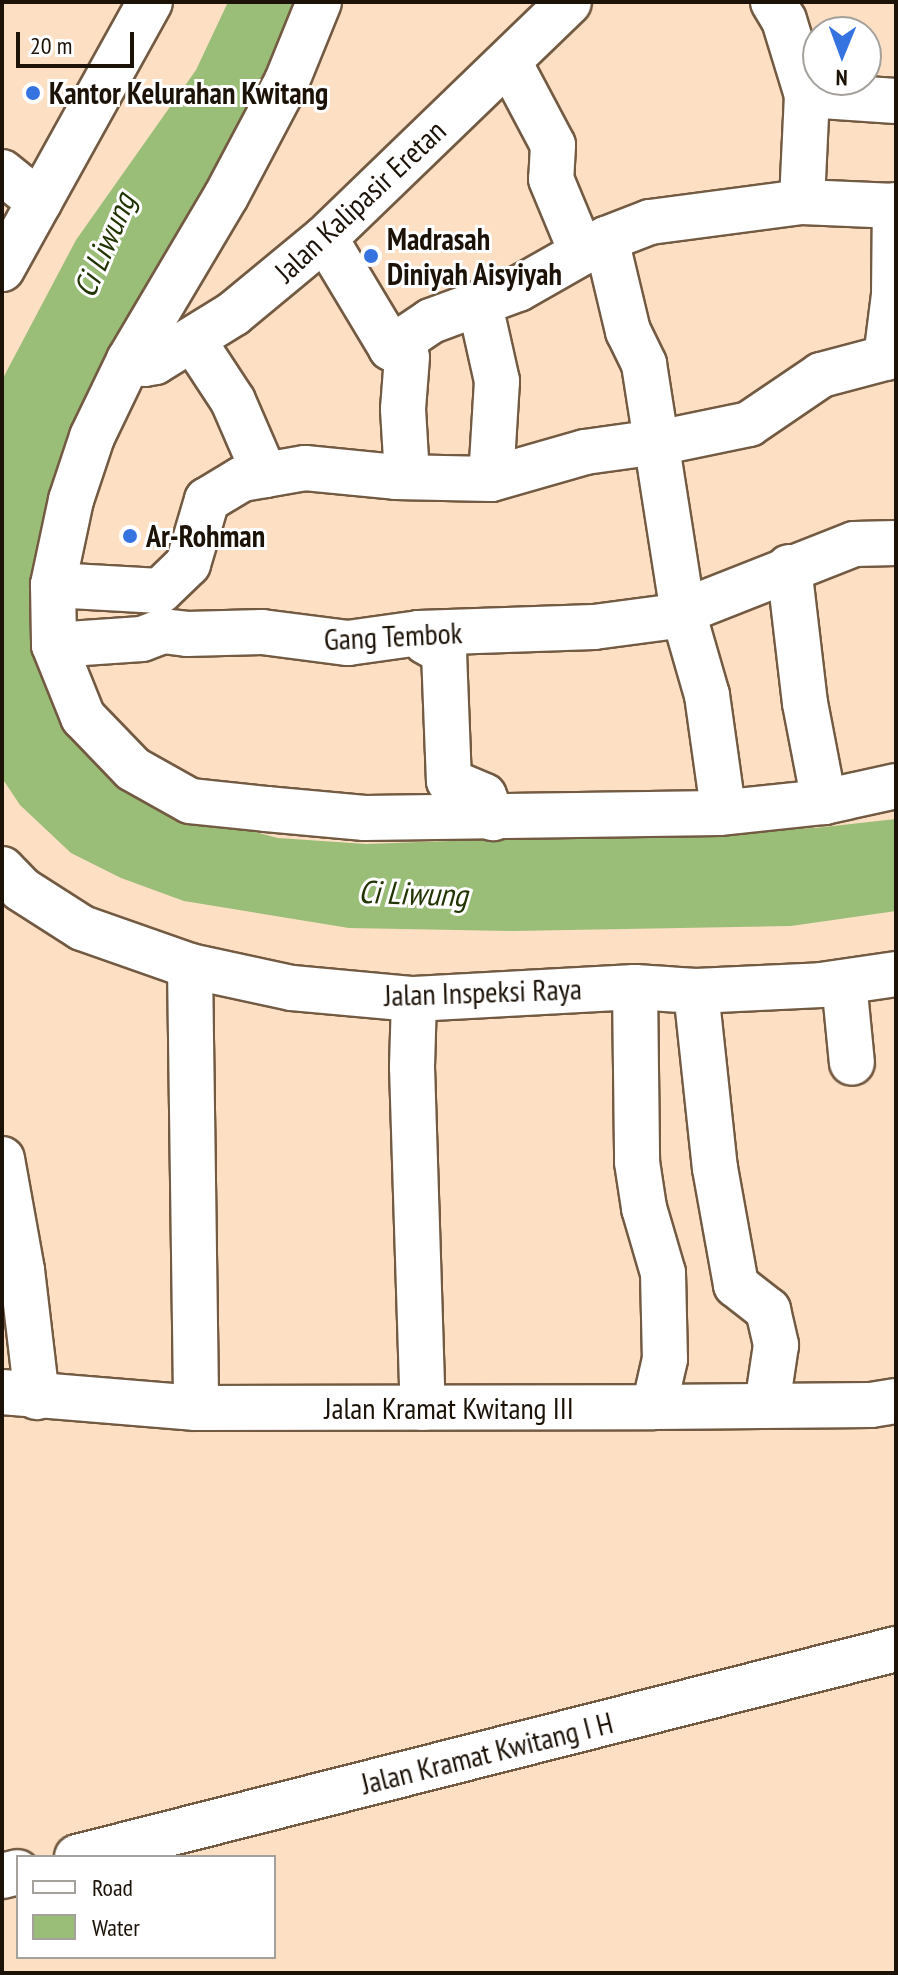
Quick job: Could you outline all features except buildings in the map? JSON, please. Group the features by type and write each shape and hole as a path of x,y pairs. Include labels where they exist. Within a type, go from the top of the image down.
{"street":[{"path":"2,269 150,2"},
{"path":"319,2 287,81 226,196 129,360 92,437 71,500 53,585 54,645 83,717 99,738 133,769 190,801 365,818 719,813 824,802 896,786"},
{"name":"Jalan Kalipasir Eretan","path":"129,360 145,364 155,362 233,314 325,238 569,2"},
{"path":"773,2 784,20 802,79"},
{"path":"509,62 553,145 551,179 593,245 644,364 683,612 707,695 721,794 719,813"},
{"path":"802,202 807,96"},
{"path":"822,96 896,101"},
{"path":"2,172 39,202"},
{"path":"53,585 160,591 188,564 207,500 242,479 305,468 407,477 491,479 585,452 749,424 821,375 891,356 896,206 802,202 650,222 593,245 518,289 431,321 391,348"},
{"path":"325,238 391,348 407,357 403,409 407,477"},
{"path":"480,305 497,381 491,479"},
{"path":"193,340 233,401 265,475"},
{"name":"Gang Tembok","path":"54,645 142,639 163,631 187,634 262,632 348,643 419,633 594,627 669,617 789,567 854,544 896,543"},
{"path":"789,567 805,703 824,802"},
{"path":"419,633 426,642 444,652 449,781 484,796 493,818"},
{"name":"Jalan Inspeksi Raya","path":"2,869 21,889 82,928 190,966 292,988 414,999 635,987 696,991 844,982 896,974"},
{"path":"190,966 196,1408"},
{"path":"844,982 852,1063"},
{"path":"635,987 637,1162 644,1208 663,1273 665,1359 654,1407"},
{"path":"696,991 715,1168 736,1285 768,1310 776,1345 767,1405"},
{"path":"414,999 412,1067 423,1408"},
{"path":"2,1159 22,1270 20,1394"},
{"name":"Jalan Kramat Kwitang III","path":"20,1394 196,1408 654,1407 896,1401"},
{"name":"Jalan Kramat Kwitang I H","path":"85,1855 896,1649"}],"water":[{"name":"Ci Liwung","path":"228,2 310,2 101,396 55,701 210,820 278,838 366,844 815,828 896,819 896,911 791,926 512,931 349,928 184,901 121,878 71,853 20,805 2,778 2,380 76,240 196,70"}],"place":[{"name":"Kantor Kelurahan Kwitang","path":"33,93"},
{"name":"Madrasah Diniyah Aisyiyah","path":"371,256"},
{"name":"Ar-Rohman","path":"130,536"}]}
